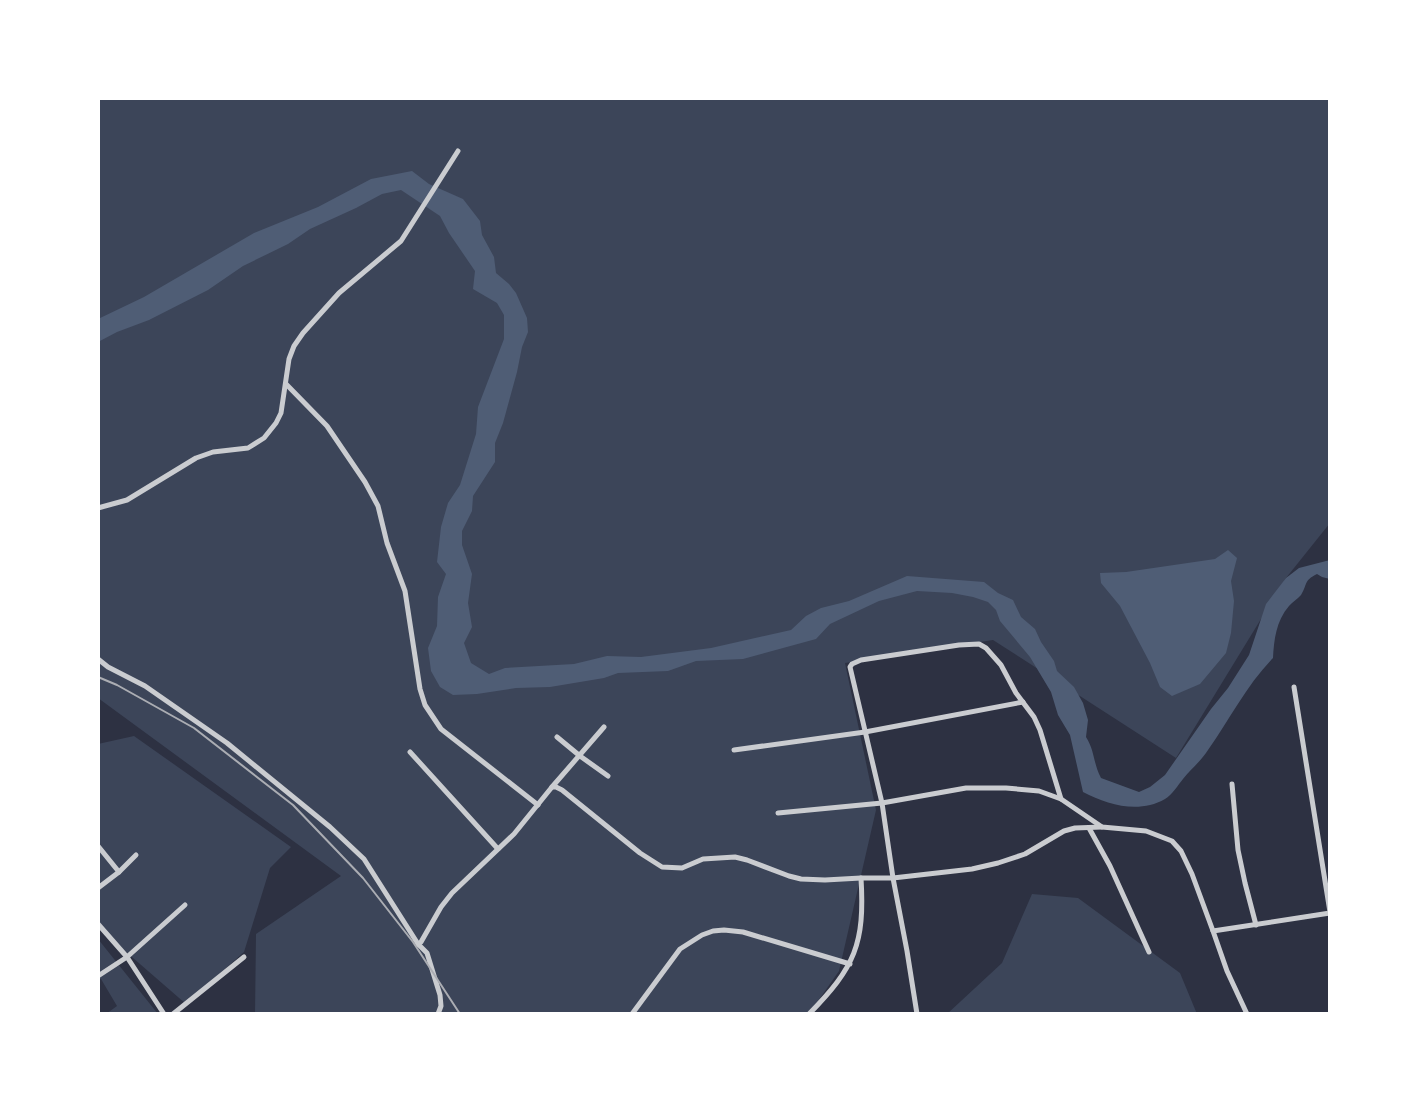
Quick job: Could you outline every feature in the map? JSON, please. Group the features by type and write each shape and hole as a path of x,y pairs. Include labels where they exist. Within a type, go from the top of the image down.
{"street":[{"path":"98,508 127,500 196,458 257,444 271,431 281,413 289,359 294,346 339,293 401,241 458,150"},
{"path":"286,384 327,426 378,506 387,543 405,591 420,689 425,705 440,729 538,805"},
{"path":"917,1014 882,803 850,667 852,664 875,657 938,647 979,644 986,648 993,654 1040,730 1061,799"},
{"path":"98,659 145,686 227,743 330,827 364,859 418,944 427,953 440,995 441,1006 438,1014"},
{"path":"1213,931 1330,913 1294,687"},
{"path":"734,750 865,732 1023,702"},
{"path":"418,944 452,893 514,834 604,727"},
{"path":"557,737 608,776"},
{"path":"410,752 498,849"},
{"path":"1232,784 1240,858 1256,925"},
{"path":"552,787 562,790 640,853 662,867 682,868 703,859 735,857 801,879 893,878 962,870 1025,854 1075,828 1102,827 1146,831 1172,841 1181,851 1227,971 1247,1014"},
{"path":"778,813 882,803 966,788 1022,788 1061,799 1102,827"},
{"path":"1088,828 1110,866 1149,952"},
{"path":"98,846 119,872"},
{"path":"98,888 136,855"},
{"path":"809,1014 830,993 850,964 861,931 861,878"},
{"path":"98,976 127,957 185,905"},
{"path":"98,924 127,957 164,1014"},
{"path":"632,1014 680,949 713,931 724,929 743,932 850,964"},
{"path":"173,1014 244,957"}],"shaded area":[{"path":"98,98 1330,98 1330,523 1286,578 1176,758 993,640 845,663 876,810 839,971 809,1014 255,1014 256,934 341,876 98,698"},
{"path":"412,171 429,184 463,199 480,221 482,235 494,257 496,273 516,293 527,318 528,332 495,443 495,462 473,496 472,511 462,531 462,545 472,574 468,603 472,627 464,643 471,663 489,674 505,668 574,664 607,656 641,657 711,648 791,630 806,616 821,608 849,601 907,576 984,582 1013,600 1021,617 1035,629 1057,671 1074,687 1083,703 1088,720 1086,737 1101,778 1139,792 1165,775 1228,688 1249,655 1266,604 1286,578 1299,568 1330,560 1330,579 1317,574 1308,581 1301,595 1290,605 1278,624 1273,658 1246,691 1205,754 1168,797 1145,806 1113,804 1083,792 1070,735 1058,715 1051,692 1030,657 988,602 952,593 917,591 879,601 830,624 816,639 743,659 696,661 668,671 618,673 550,687 453,695 440,687 431,671 428,648 437,626 438,597 446,574 437,562 441,527 448,503 460,485 476,434 478,407 504,339 504,315 497,303 473,289 475,271 440,216 401,190 382,194 310,229 288,244 243,266 208,290 98,342 98,319 144,297 254,233 318,207 371,179"},
{"path":"1228,550 1237,558 1231,581 1234,601 1226,653 1200,684 1172,696 1160,687 1120,606 1101,583 1100,573 1126,572 1215,559"},
{"path":"134,736 291,847 270,868 244,952 186,1004 98,925 98,744"},
{"path":"1032,894 1078,898 1180,973 1197,1014 947,1014 1002,963"},
{"path":"98,939 158,1014 106,1014 117,1006 101,979 98,980"}],"tram line":[{"path":"98,677 194,728 293,805 363,878 413,942 460,1014"}]}
